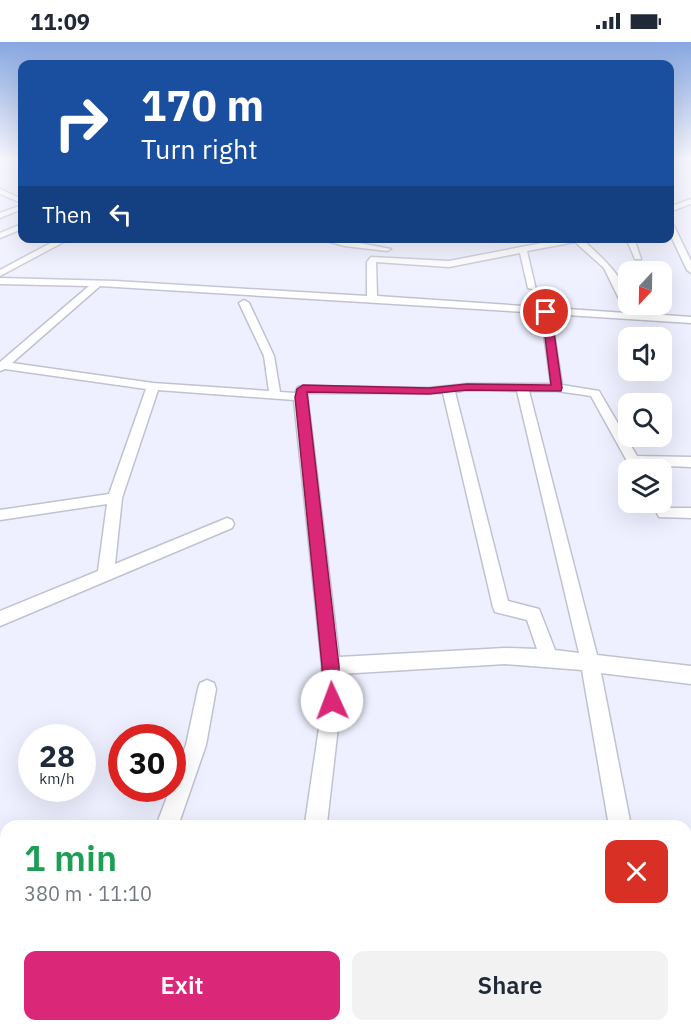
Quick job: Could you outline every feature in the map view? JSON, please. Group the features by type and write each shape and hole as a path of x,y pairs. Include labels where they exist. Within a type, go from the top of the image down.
{"street":[{"path":"0,216 18,209"},
{"path":"0,236 18,228"},
{"path":"674,240 691,270"},
{"path":"2,280 59,243"},
{"path":"341,243 387,249"},
{"path":"381,258 391,243"},
{"path":"372,299 371,261 381,258 449,264 558,243"},
{"path":"582,243 608,267 633,316"},
{"path":"632,243 638,257"},
{"path":"523,250 533,288"},
{"path":"2,280 372,299 691,320"},
{"path":"1,366 97,284"},
{"path":"244,303 269,356 275,394"},
{"path":"546,312 557,388"},
{"path":"1,366 153,386 300,397"},
{"path":"106,574 115,498 153,386"},
{"path":"316,820 332,701 331,666 300,397 303,389 429,391 467,387 557,388 594,393 632,459"},
{"path":"522,388 590,663 619,820"},
{"path":"448,389 464,447 501,607 533,614 549,658"},
{"path":"672,463 691,462"},
{"path":"0,515 115,498"},
{"path":"672,513 691,513"},
{"path":"0,619 227,524"},
{"path":"331,666 505,656 590,663 690,679"},
{"path":"169,820 196,745 207,689"}],"route":[{"path":"332,701 331,666 300,397 303,389 429,391 467,387 557,388 546,312"}]}
